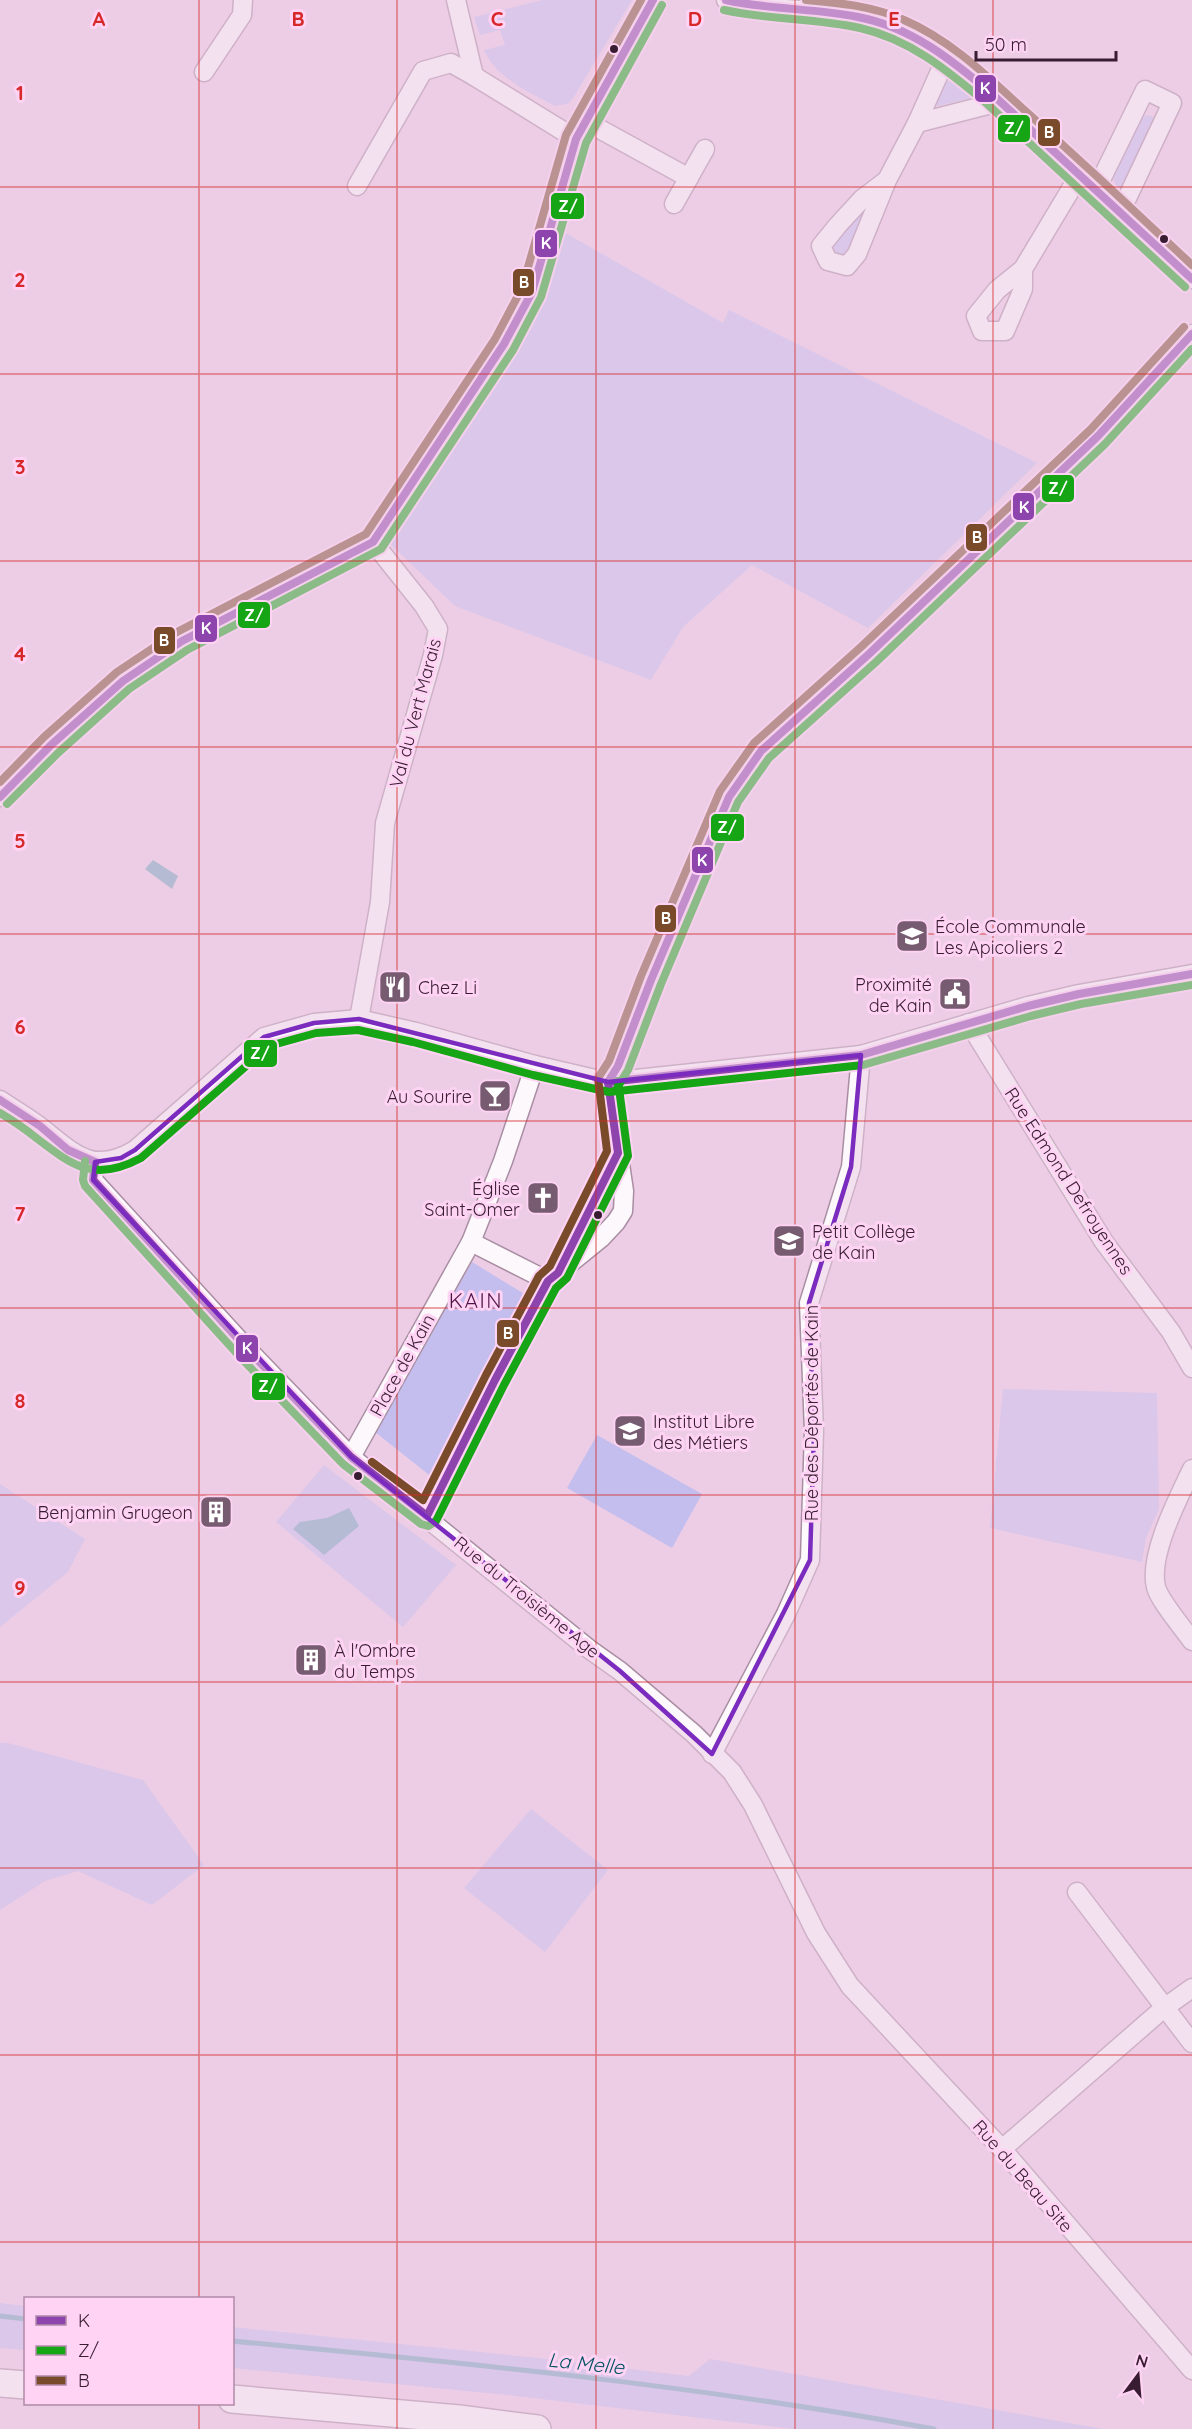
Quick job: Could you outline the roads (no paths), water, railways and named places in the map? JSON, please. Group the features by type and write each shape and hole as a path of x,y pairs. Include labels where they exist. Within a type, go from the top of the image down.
{"highway":[{"path":"0,2384 24,2385"},
{"path":"234,2399 459,2419 537,2429"}],"street":[{"path":"204,72 242,15 243,0"},
{"path":"456,0 474,75"},
{"path":"0,797 51,745 142,667 182,641 373,542 504,344 532,292 576,139 653,0"},
{"path":"726,0 755,8 825,10 879,21 904,31 965,71 1192,279"},
{"path":"887,180 917,123 946,58"},
{"path":"357,186 423,71 451,63 576,139"},
{"path":"1096,190 1145,90 1172,103 1120,213"},
{"path":"917,123 999,102"},
{"path":"585,121 689,178"},
{"path":"674,204 705,149"},
{"path":"1023,270 1080,174"},
{"path":"427,1516 495,1380 553,1277 602,1238 623,1210 624,1191 608,1082 618,1066 664,948 729,797 761,751 869,654 1098,436 1192,334"},
{"name":"Val du Vert Marais","path":"359,1019 380,902 385,823 433,655 438,629 424,606 373,542"},
{"path":"0,1100 40,1126 68,1150 95,1162 108,1162 122,1158 135,1150 264,1037 314,1023 359,1019 608,1082 861,1055 1079,994 1192,974"},
{"name":"Rue Edmond Defroyennes","path":"969,1023 1104,1242 1171,1332 1192,1368"},
{"name":"Rue des Déportés de Kain","path":"712,1754 786,1614 810,1560 814,1431 809,1303 851,1167 861,1055"},
{"name":"Place de Kain","path":"351,1457 471,1242 503,1161 535,1065"},
{"name":"Rue du Troisième Age","path":"95,1162 93,1180 250,1352 351,1457 589,1649 620,1671 694,1734 732,1772 753,1805 816,1934 850,1986"},
{"path":"471,1242 553,1277"},
{"path":"1192,1469 1161,1541 1156,1564 1156,1586 1192,1641"},
{"path":"1077,1892 1192,2043"},
{"name":"Rue du Beau Site","path":"850,1986 1002,2149 1192,2370"},
{"path":"1002,2149 1164,2008 1192,1988"}],"water":[{"path":"153,860 178,876 172,889 145,869"},
{"path":"349,1508 359,1526 324,1555 293,1529 300,1522 327,1518"}],"waterway":[{"name":"La Melle","path":"0,2316 24,2319"},
{"name":"La Melle","path":"234,2341 496,2367 672,2388 934,2429"}],"place":[{"name":"École Communale Les Apicoliers 2","path":"912,936"},
{"name":"Chez Li","path":"395,987"},
{"name":"Proximité de Kain","path":"955,994"},
{"name":"Au Sourire","path":"495,1096"},
{"name":"Église Saint-Omer","path":"543,1198"},
{"name":"Petit Collège de Kain","path":"789,1241"},
{"name":"Institut Libre des Métiers","path":"630,1431"},
{"name":"Benjamin Grugeon","path":"216,1512"},
{"name":"À l'Ombre du Temps","path":"311,1660"}],"district":[{"name":"KAIN","path":"476,1300"}]}
